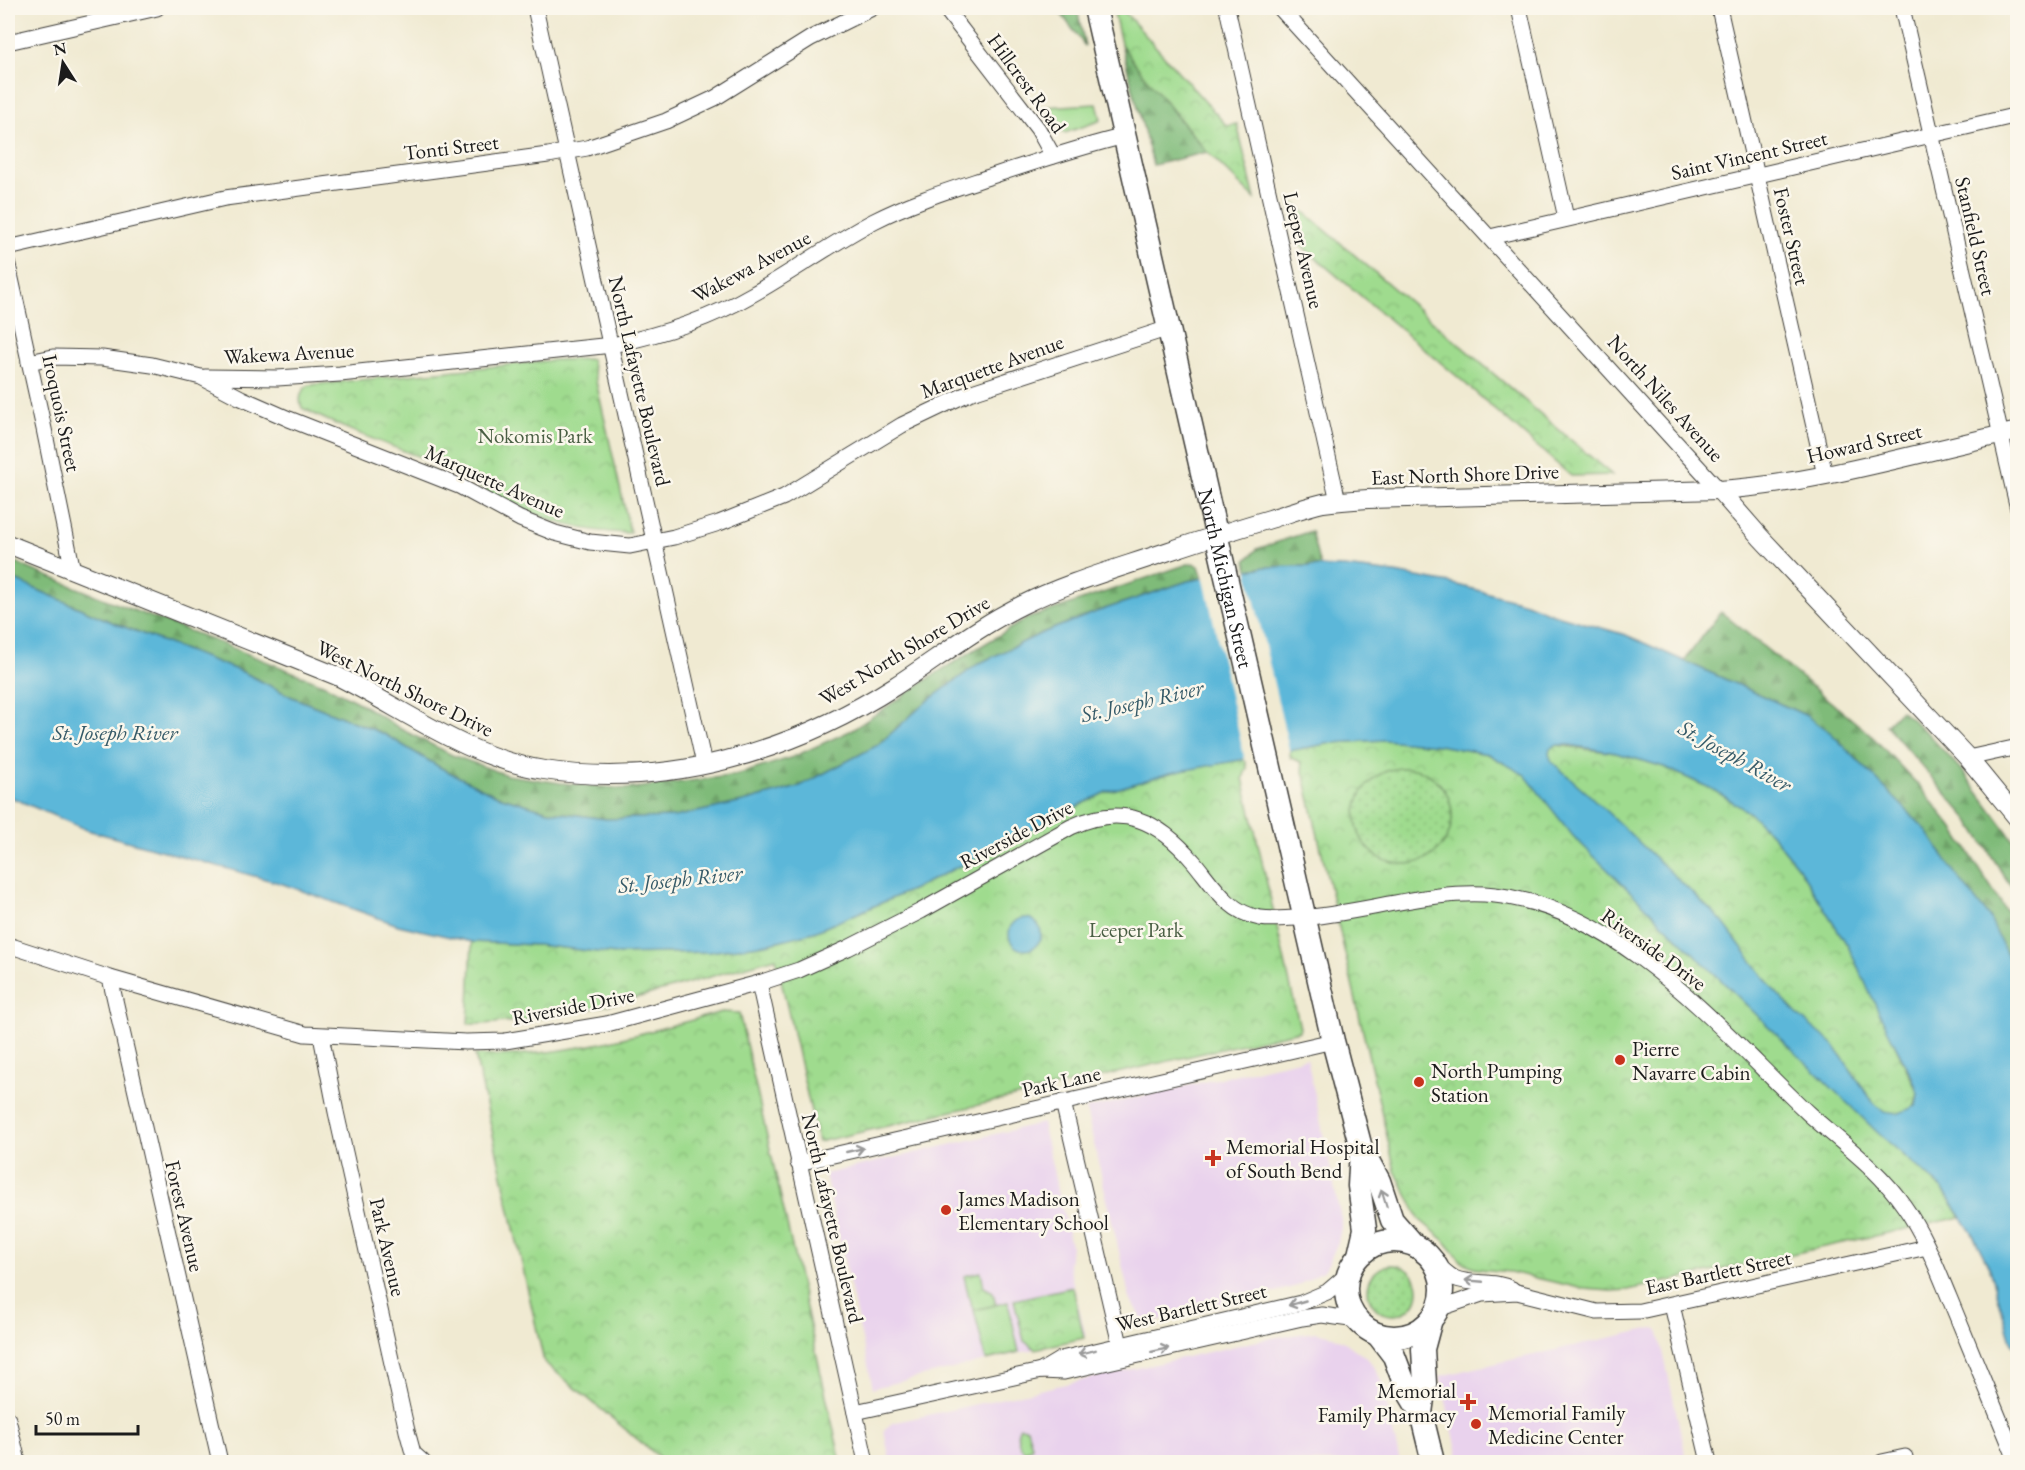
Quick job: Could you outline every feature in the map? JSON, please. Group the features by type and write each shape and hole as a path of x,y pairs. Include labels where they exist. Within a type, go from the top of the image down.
{"main road":[{"name":"North Michigan Street","path":"1095,8 1333,1041 1360,1148 1359,1186 1365,1229 1359,1255"},
{"name":"North Michigan Street","path":"1360,1148 1379,1181 1392,1220 1413,1244"},
{"path":"1421,1413 1425,1384 1423,1349 1441,1287 1435,1262 1425,1252 1413,1244 1383,1243 1372,1246 1359,1255 1347,1275 1345,1291 1348,1307 1357,1320 1377,1335 1394,1356 1406,1388 1421,1413 1433,1462"},
{"path":"1377,1335 1404,1335 1434,1316"}],"street":[{"path":"8,42 157,8"},
{"name":"North Lafayette Boulevard","path":"535,8 704,764"},
{"name":"Tonti Street","path":"8,248 225,198 567,152 617,139 666,121 715,98 811,38 872,8"},
{"name":"Hillcrest Road","path":"945,8 1038,129 1053,156"},
{"name":"Leeper Avenue","path":"1227,8 1338,501"},
{"name":"North Niles Avenue","path":"1280,8 1761,538 1968,758 2018,819"},
{"path":"1519,8 1566,218"},
{"name":"Foster Street","path":"1719,8 1825,475"},
{"name":"Stanfield Street","path":"1902,8 1931,135 2009,433 2018,509"},
{"name":"Saint Vincent Street","path":"1490,237 2018,115"},
{"name":"Wakewa Avenue","path":"201,377 277,378 340,374 612,345 667,331 710,315 750,296 857,230 905,207 937,194 1053,156 1125,136"},
{"name":"Iroquois Street","path":"8,265 73,571"},
{"path":"8,310 20,320"},
{"name":"Marquette Avenue","path":"29,362 53,357 102,358 152,365 201,377 289,419 450,481 520,519 555,533 590,542 630,546 655,542 719,523 784,497 902,425 969,393 1169,328"},
{"name":"Howard Street","path":"1719,490 1758,487 1825,475 2009,433"},
{"name":"East North Shore Drive","path":"1216,535 1320,504 1338,501 1719,490"},
{"name":"West North Shore Drive","path":"8,544 337,676 426,727 464,746 498,759 543,770 623,776 663,773 752,753 785,741 860,707 1022,605 1107,572 1216,535"},
{"path":"1968,758 2018,747"},
{"name":"Riverside Drive","path":"8,945 110,978 305,1034 466,1042 505,1041 607,1024 759,984 799,970 921,911 1071,827 1091,818 1107,815 1123,816 1157,829 1179,847 1220,895 1244,913 1260,918 1333,916 1453,895 1492,894 1523,899 1552,908 1612,939 1698,1005 1810,1115 1867,1163 1903,1204 1927,1247 2017,1462"},
{"name":"Forest Avenue","path":"110,978 220,1462"},
{"name":"North Lafayette Boulevard","path":"759,984 867,1462"},
{"name":"Park Avenue","path":"321,1036 407,1431 413,1453 423,1462"},
{"name":"Park Lane","path":"798,1163 1333,1041"},
{"path":"1063,1102 1121,1352"},
{"name":"East Bartlett Street","path":"1435,1262 1450,1276 1458,1279 1503,1284 1517,1292 1583,1309 1604,1312 1640,1311 1927,1247"},
{"name":"West Bartlett Street","path":"855,1412 1041,1371 1064,1372 1121,1352 1301,1303 1327,1292 1347,1275"},
{"name":"East Bartlett Street","path":"1434,1316 1482,1294 1517,1292"},
{"path":"1672,1305 1708,1462"},
{"name":"West Bartlett Street","path":"1121,1352 1322,1315 1357,1320"},
{"path":"8,1419 18,1462"},
{"path":"1882,1462 1905,1457"}],"shaded area":[{"name":"Memorial Hospital of South Bend","path":"1307,1058 1342,1223 1338,1242 1329,1262 1324,1270 1297,1286 1145,1324 1130,1299 1086,1109"},
{"path":"1042,1123 1071,1245 1069,1266 1086,1337 873,1388 825,1174"},
{"path":"1653,1328 1658,1329 1687,1462 1460,1462 1440,1376"},
{"path":"1316,1332 1345,1342 1369,1360 1375,1368 1381,1380 1400,1462 890,1462 884,1430 892,1423 1271,1338"}],"green space":[{"path":"1057,8 1077,8 1085,46"},
{"path":"1113,8 1121,8 1227,126 1237,124 1255,199 1207,152 1139,69 1121,44"},
{"path":"1121,44 1178,118 1207,152 1153,165"},
{"path":"1097,104 1101,119 1099,121 1065,133 1044,107"},
{"path":"1289,199 1612,475 1571,476 1459,378 1299,244"},
{"name":"Nokomis Park","path":"591,359 630,532 627,533 597,531 538,516 438,464 370,438 302,408 300,401 302,392 309,385 556,360"},
{"path":"1311,531 1320,566 1265,567 1248,570 1246,561 1257,549"},
{"path":"8,558 130,609 323,684 401,729 452,755 507,775 626,789 737,775 793,757 852,730 943,669 1026,619 1188,564 1193,563 1199,566 1203,578 1096,612 1042,633 978,664 925,703 878,745 798,787 674,817 606,819 548,811 495,795 441,768 384,734 292,697 245,673 114,623 8,577"},
{"path":"1721,612 1871,735 1920,787 1954,829 2017,928 2017,976 2012,962 1926,830 1805,715 1684,661"},
{"path":"1901,710 1928,734 1964,773 2017,845 2017,896 1968,819 1886,725"},
{"path":"1384,740 1438,745 1488,754 1505,764 1556,745 1616,753 1664,767 1716,791 1750,813 1774,837 1799,868 1848,946 1918,1093 1902,1154 1942,1188 1961,1217 1628,1290 1584,1289 1510,1272 1478,1269 1462,1262 1444,1240 1420,1220 1395,1171 1301,762 1291,758 1289,750 1332,743"},
{"name":"Leeper Park","path":"1245,758 1247,768 1243,778 1299,1031 818,1142 776,958 594,1008 532,1019 468,1024 472,942 537,945 616,954 709,952 766,944 814,932 916,888 1106,792 1170,773"},
{"path":"1404,768 1422,772 1438,782 1448,798 1452,816 1448,834 1438,850 1422,860 1404,864 1386,860 1370,850 1360,834 1356,816 1360,798 1370,782 1386,772"},
{"path":"722,1012 739,1013 841,1462 665,1462 544,1362 475,1055 506,1055 569,1049 631,1036"},
{"path":"1393,1265 1402,1267 1413,1276 1418,1290 1416,1299 1407,1310 1393,1315 1384,1313 1373,1304 1368,1290 1370,1281 1379,1270"},
{"path":"981,1272 984,1287 993,1292 996,1305 974,1310 964,1276"},
{"path":"1073,1287 1084,1338 1035,1349 1024,1341 1014,1300"},
{"path":"1008,1302 1019,1352 986,1360 974,1310"},
{"path":"1020,1427 1027,1428 1032,1446 1025,1451 1018,1440"}],"water":[{"name":"St. Joseph River","path":"1265,567 1344,567 1450,583 1526,603 1553,614 1626,635 1805,715 1831,733 1926,830 1954,872 1989,917 2017,976 2017,1350 2011,1341 1990,1269 1972,1233 1942,1188 1878,1133 1573,836 1525,775 1488,754 1438,745 1384,740 1332,743 1170,773 1106,792 916,888 814,932 766,944 709,952 616,954 537,945 472,942 398,925 283,884 87,830 8,796 8,577 114,623 245,673 292,697 384,734 441,768 495,795 548,811 606,819 674,817 798,787 878,745 925,703 978,664 1042,633 1188,581","holes":["1556,745 1616,753 1664,767 1716,791 1750,813 1774,837 1799,868 1848,946 1912,1077 1918,1093 1916,1106 1897,1114 1884,1112 1873,1102 1833,1044 1799,1016 1773,989 1722,921 1552,762 1550,749"]},
{"path":"1025,918 1037,922 1041,934 1037,946 1025,950 1013,946 1009,934 1013,922"}],"pier":[{"path":"1247,568 1290,753 1245,761 1203,575"}],"place":[{"name":"Pierre Navarre Cabin","path":"1620,1060"},
{"name":"North Pumping Station","path":"1419,1082"},
{"name":"Memorial Hospital of South Bend","path":"1213,1158"},
{"name":"James Madison Elementary School","path":"946,1210"},
{"name":"Memorial Family Pharmacy","path":"1468,1402"},
{"name":"Memorial Family Medicine Center","path":"1476,1424"}]}
